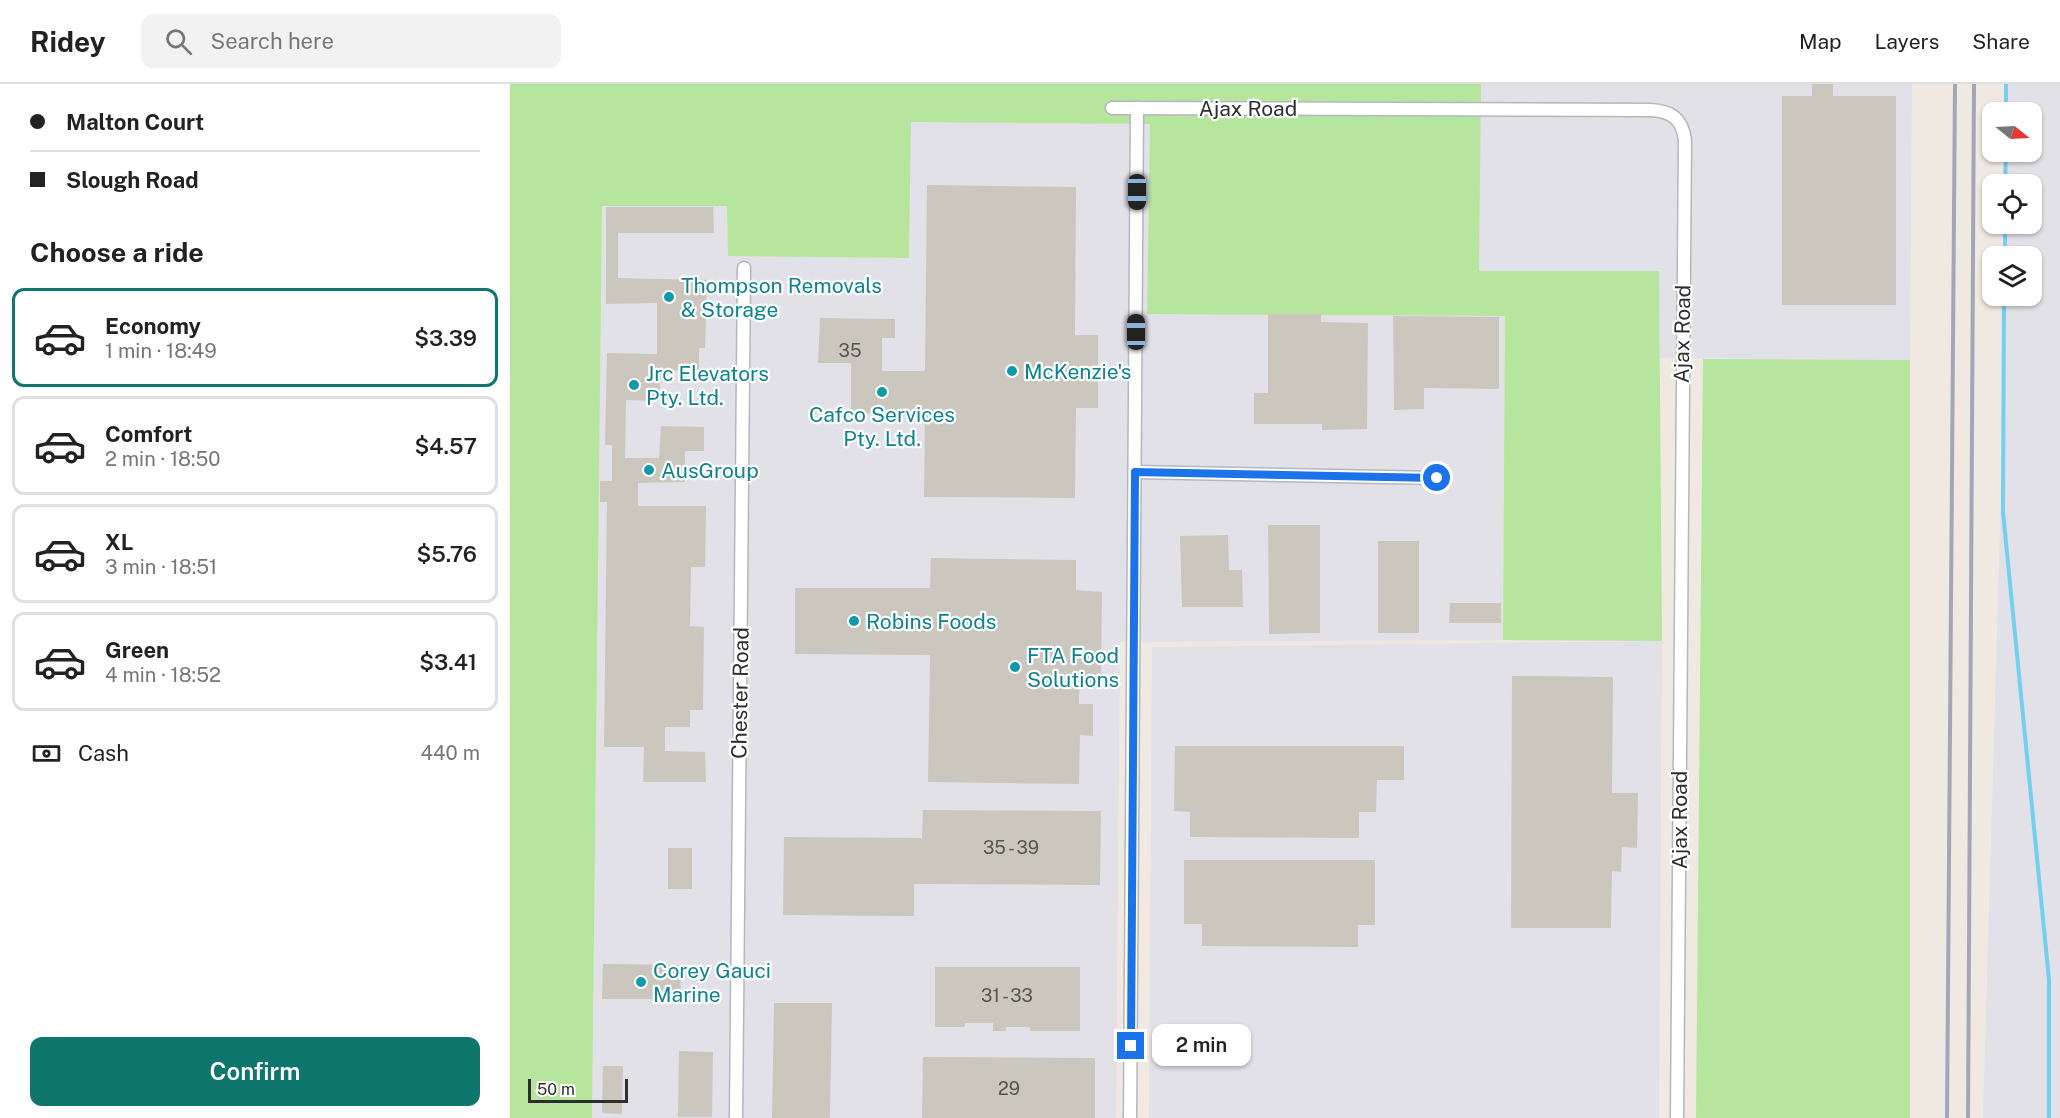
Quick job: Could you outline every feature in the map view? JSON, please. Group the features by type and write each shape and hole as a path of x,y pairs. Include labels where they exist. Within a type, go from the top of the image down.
{"street":[{"name":"Ajax Road","path":"1112,108 1650,110 1668,113 1679,120 1685,140 1677,1118"},
{"path":"1130,1118 1137,108"},
{"name":"Chester Road","path":"736,1118 744,268"},
{"path":"1135,472 1437,478"}],"shaded area":[{"path":"1480,84 1912,84 1910,360 1660,358 1658,271 1479,271"},
{"path":"2006,84 2060,84 2060,1118 1983,1118 2003,425 2004,306 2042,306 2042,246 2005,246 2005,234 2042,234 2042,174 2005,174 2006,162 2042,162 2042,102 2006,102"},
{"path":"911,122 1150,124 1147,314 1505,315 1503,640 1120,642 1116,1118 592,1118 602,206 727,206 728,256 909,258"},
{"path":"1662,641 1659,1118 1149,1118 1152,647"}],"green space":[{"path":"510,84 1481,84 1479,271 1659,271 1662,641 1503,640 1505,316 1147,314 1150,124 911,122 909,258 728,256 727,206 602,206 592,1118 510,1118"},
{"path":"1703,359 1910,360 1910,1118 1696,1118"}],"building":[{"path":"1812,84 1833,84 1833,96 1896,96 1896,305 1782,305 1782,96 1812,96"},
{"name":"McKenzie's","path":"927,185 1076,187 1075,335 1098,335 1098,408 1076,408 1075,498 924,497 925,414 851,413 851,363 818,363 820,318 895,319 895,338 882,338 882,371 925,371"},
{"path":"606,207 713,207 714,233 618,233 618,278 707,280 705,348 699,348 699,371 661,370 659,401 626,400 625,458 659,458 661,426 704,427 704,451 685,451 685,482 638,483 638,506 706,506 705,567 691,567 690,626 704,627 703,710 690,710 690,727 665,727 665,751 705,752 706,782 643,782 644,747 604,747 607,502 600,502 600,481 612,481 612,445 605,445 607,353 657,354 657,303 606,304"},
{"path":"1268,314 1321,314 1321,322 1368,323 1367,429 1322,430 1322,424 1254,424 1254,393 1268,393"},
{"path":"1393,316 1499,317 1499,389 1424,388 1424,409 1394,410"},
{"path":"1268,525 1320,525 1320,633 1269,634"},
{"path":"1228,535 1229,570 1242,570 1243,607 1182,607 1180,536"},
{"path":"1378,541 1419,541 1419,633 1378,633"},
{"name":"FTA Food Solutions","path":"931,558 1076,560 1076,590 1102,592 1101,683 1079,683 1079,704 1093,704 1093,736 1080,735 1079,784 928,782 930,655 795,654 795,588 930,588"},
{"path":"1450,603 1501,603 1501,623 1449,623"},
{"path":"1512,676 1613,677 1612,793 1638,793 1637,848 1622,847 1621,872 1612,871 1611,928 1511,928"},
{"path":"1175,746 1404,746 1404,780 1377,780 1376,812 1359,812 1359,838 1190,837 1190,812 1174,811"},
{"path":"923,810 1101,811 1100,885 914,884 914,916 783,915 784,837 922,838"},
{"path":"668,848 692,848 692,889 668,889"},
{"path":"1184,860 1375,860 1375,925 1358,925 1358,947 1202,946 1202,924 1184,924"},
{"name":"Corey Gauci Marine","path":"603,964 680,965 681,999 602,999"},
{"path":"935,967 1080,967 1080,1031 1030,1031 1030,1027 1006,1027 1006,1031 993,1031 993,1023 965,1023 965,1027 935,1027"},
{"path":"774,1003 832,1003 830,1118 772,1118"},
{"path":"679,1051 713,1052 712,1117 678,1117"},
{"path":"923,1057 1095,1058 1095,1118 922,1118"},
{"path":"603,1066 623,1066 622,1114 602,1113"}],"waterway":[{"path":"2006,84 2006,102"},
{"path":"2005,174 2006,162"},
{"path":"2005,234 2005,246"},
{"path":"2004,306 2003,512 2049,980 2049,1118"}],"railway":[{"path":"1947,1118 1955,84"},
{"path":"1968,1118 1974,84"}],"place":[{"name":"Thompson Removals & Storage","path":"669,297"},
{"name":"McKenzie's","path":"1012,371"},
{"name":"Jrc Elevators Pty. Ltd.","path":"634,385"},
{"name":"Cafco Services Pty. Ltd.","path":"882,392"},
{"name":"AusGroup","path":"649,470"},
{"name":"Robins Foods","path":"854,621"},
{"name":"FTA Food Solutions","path":"1015,667"},
{"name":"Corey Gauci Marine","path":"641,982"}],"route":[{"path":"1131,1046 1135,472 1437,478"}]}
